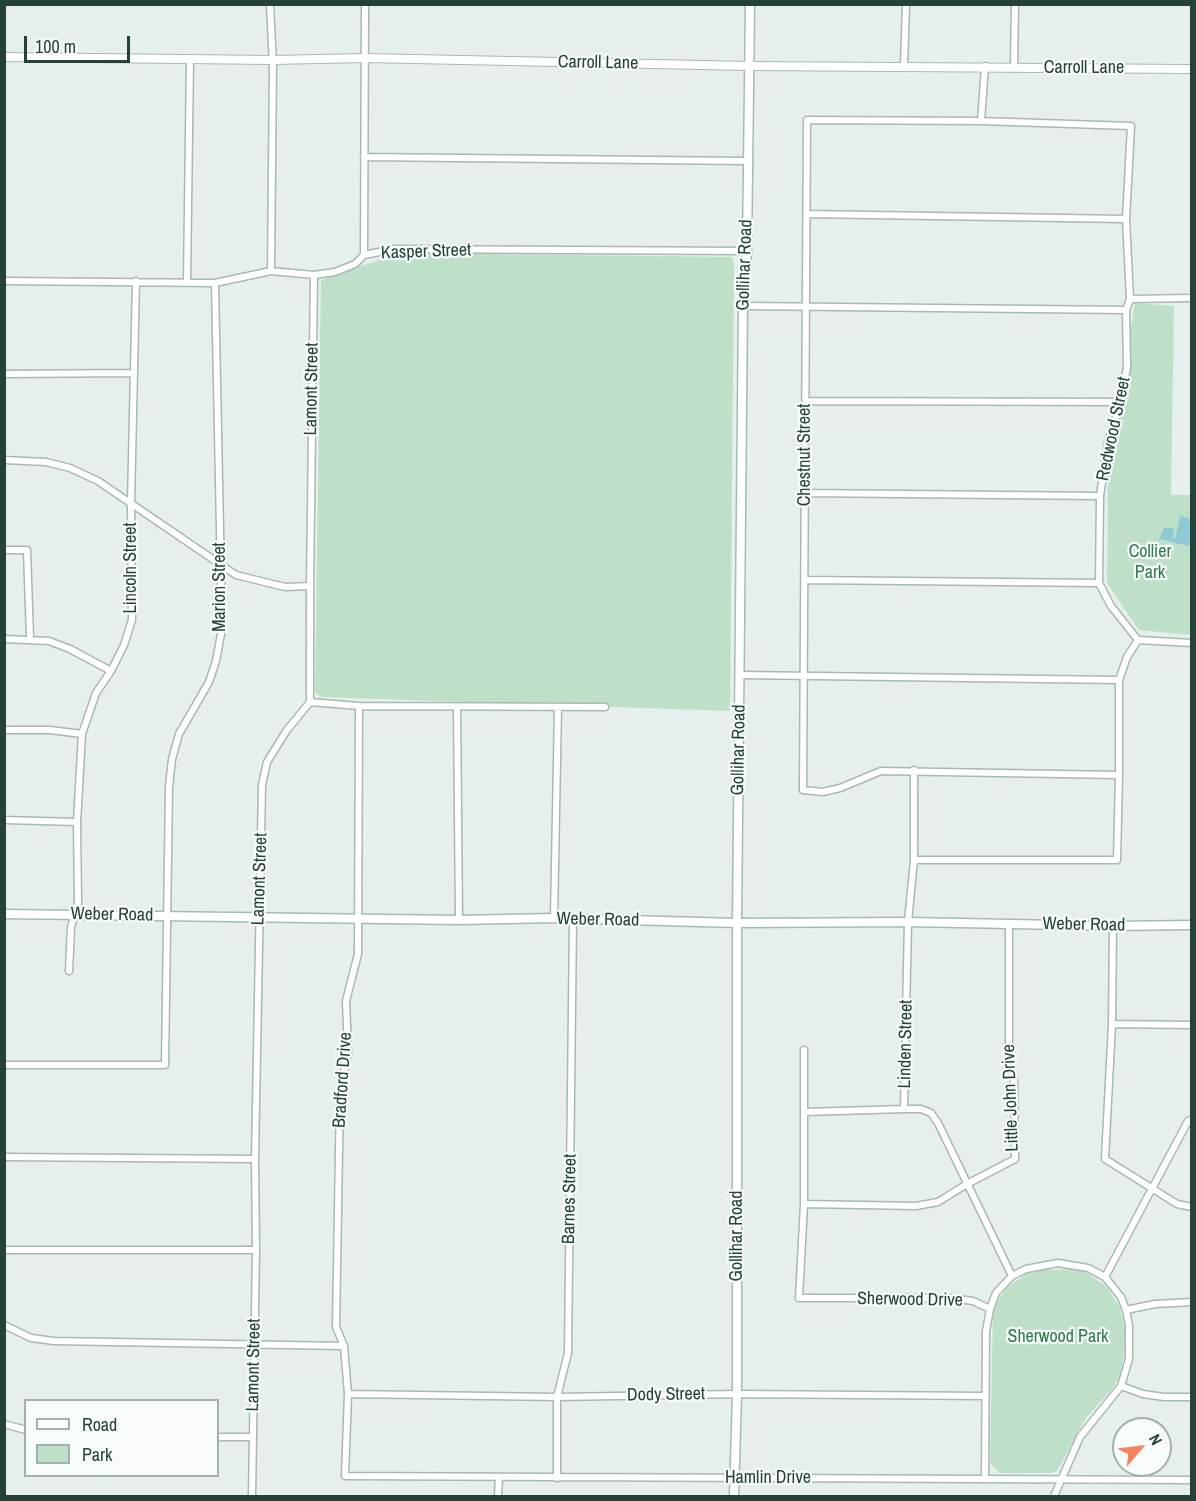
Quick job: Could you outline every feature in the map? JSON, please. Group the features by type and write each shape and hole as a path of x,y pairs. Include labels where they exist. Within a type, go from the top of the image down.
{"main road":[{"name":"Gollihar Road","path":"734,1497 737,1394 737,923 743,306 747,251 750,4"},
{"name":"Weber Road","path":"4,914 459,920 554,918 737,923 1191,925"}],"street":[{"path":"270,4 273,60 271,271"},
{"path":"364,255 365,4"},
{"path":"904,66 906,4"},
{"path":"1014,67 1015,4"},
{"name":"Carroll Lane","path":"4,57 273,60 365,58 750,66 1191,69"},
{"path":"187,282 190,59"},
{"path":"981,121 985,66"},
{"name":"Chestnut Street","path":"914,770 881,771 840,788 823,792 803,790 807,120 981,121"},
{"name":"Redwood Street","path":"981,121 1131,126 1126,219 1130,299 1126,310 1128,367 1121,402 1108,442 1100,496 1099,583 1111,606 1138,640"},
{"path":"364,157 747,161"},
{"path":"807,214 1126,219"},
{"name":"Kasper Street","path":"4,281 215,283 271,271 314,275 335,272 355,264 364,255 394,249 747,251"},
{"name":"Lamont Street","path":"252,1497 262,785 267,762 287,730 310,702 309,586 314,275"},
{"name":"Lincoln Street","path":"69,971 71,927 78,903 77,822 82,734 96,693 111,671 124,645 132,620 133,373 136,281"},
{"name":"Marion Street","path":"4,1065 165,1065 169,787 172,759 179,734 209,682 222,629 215,283"},
{"path":"1130,299 1191,298"},
{"path":"743,306 1126,310"},
{"path":"4,374 133,373"},
{"path":"806,401 1121,402"},
{"path":"4,460 46,462 70,468 98,481 237,575 285,587 309,586"},
{"path":"805,493 1100,496"},
{"path":"4,550 27,550 30,638"},
{"path":"806,580 1099,583"},
{"path":"4,639 30,638 49,641 70,649 111,671"},
{"path":"915,860 1117,860 1119,680 1127,657 1138,640 1191,643"},
{"path":"740,675 1119,680"},
{"path":"310,702 359,706 604,707"},
{"name":"Bradford Drive","path":"345,1476 348,1394 344,1346 336,1327 340,1092 348,1052 346,1001 358,954 359,706"},
{"path":"457,707 459,920"},
{"path":"554,918 558,707"},
{"path":"4,730 50,730 82,734"},
{"path":"914,770 1119,775"},
{"name":"Linden Street","path":"914,770 915,860 908,922 904,1109 921,1109 931,1113 938,1123 1012,1276"},
{"path":"4,820 77,822"},
{"name":"Barnes Street","path":"557,1478 557,1397 568,1353 573,919"},
{"name":"Little John Drive","path":"804,1204 916,1206 938,1202 1015,1159 1014,1082 1009,1058 1009,924"},
{"path":"1113,926 1112,1024 1105,1159 1177,1204 1191,1207"},
{"path":"1112,1024 1191,1025"},
{"path":"804,1050 804,1204"},
{"path":"805,1112 904,1109"},
{"path":"1105,1277 1191,1119"},
{"path":"4,1157 255,1159"},
{"name":"Sherwood Drive","path":"804,1204 799,1298 951,1298 973,1301 990,1309"},
{"path":"4,1250 256,1250"},
{"path":"985,1478 986,1331 996,1293 1012,1276 1026,1269 1058,1263 1088,1268 1105,1277 1117,1292 1126,1310 1129,1325 1129,1359 1121,1386 1080,1437 1054,1497"},
{"path":"1126,1310 1155,1304 1191,1302"},
{"path":"4,1325 31,1338 54,1341 344,1346"},
{"path":"1121,1386 1143,1394 1191,1397"},
{"name":"Dody Street","path":"348,1394 557,1397 737,1394 985,1396"},
{"path":"4,1424 24,1429"},
{"path":"219,1437 253,1437"},
{"name":"Hamlin Drive","path":"345,1476 1191,1480"},
{"path":"498,1497 499,1477"}],"green space":[{"path":"399,253 732,257 734,262 730,711 320,697 315,692 321,280"},
{"name":"Collier Park","path":"1135,303 1174,306 1171,495 1191,495 1191,635 1139,630 1107,583 1108,475"},
{"name":"Sherwood Park","path":"1072,1269 1085,1272 1106,1286 1120,1307 1125,1330 1121,1370 1110,1391 1086,1418 1057,1471 1000,1473 990,1463 993,1313 1007,1288 1029,1272"}],"water":[{"path":"1180,516 1191,519 1189,546 1159,539 1165,527 1174,529 1173,538 1175,539"}]}
